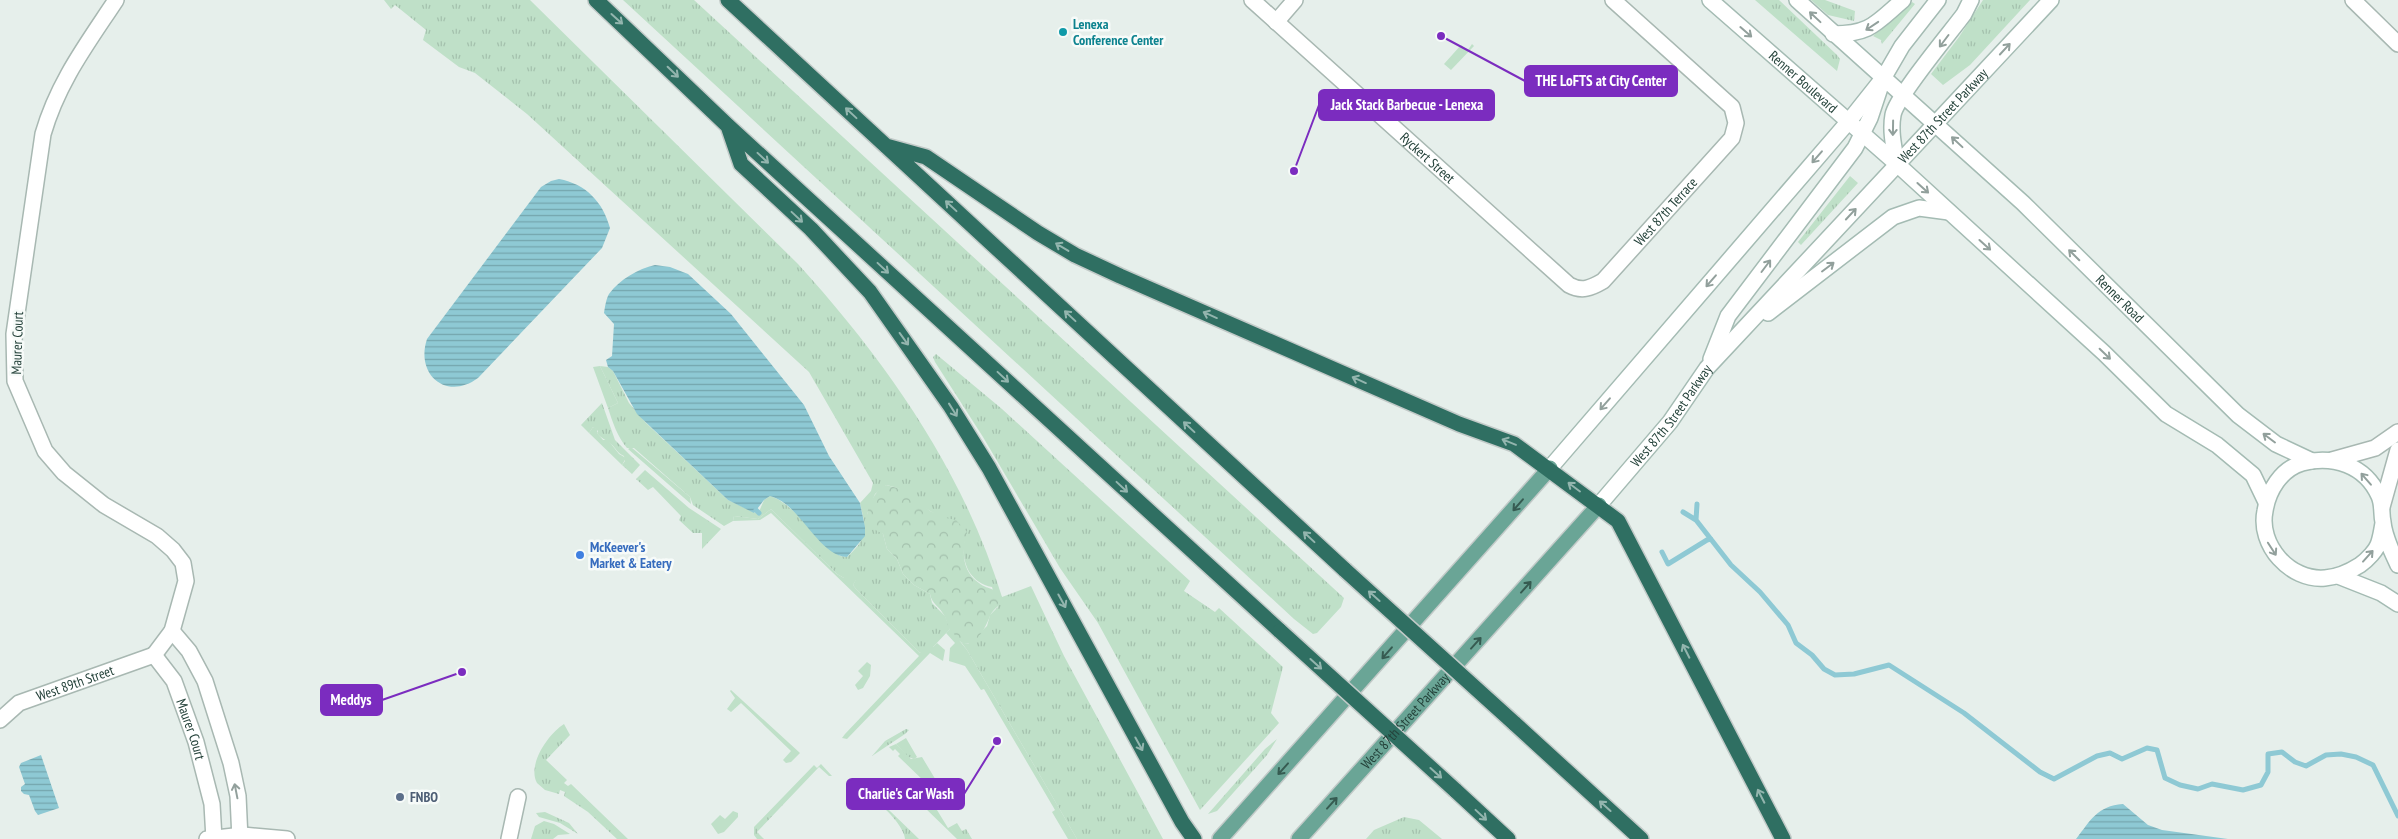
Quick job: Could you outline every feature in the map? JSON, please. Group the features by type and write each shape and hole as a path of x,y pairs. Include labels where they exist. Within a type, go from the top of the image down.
{"highway":[{"path":"596,0 727,125 1508,839"},
{"path":"728,0 1345,570 1641,839"},
{"path":"727,125 741,164 811,229 870,292 951,407 1020,525 1182,822 1194,839"},
{"path":"886,146 926,157 1075,255 1459,424 1514,444 1599,505 1618,521 1783,839"}],"main road":[{"name":"Maurer Court","path":"116,0 65,77 51,107 43,134 14,334 15,381 45,451 64,473 104,505 157,536 173,550 183,563 186,581 172,631 154,655 167,669 174,681 196,742 212,804 212,839"},
{"path":"1276,22 1295,0"},
{"name":"West 87th Terrace","path":"1584,290 1603,281 1732,138 1736,123 1732,107 1614,0"},
{"name":"Renner Boulevard","path":"1710,0 1897,164"},
{"path":"1797,0 1937,124"},
{"path":"1834,34 1854,34 1865,30 1903,0"},
{"path":"1220,839 1550,468 1849,121 1884,77 1902,46 1938,0"},
{"path":"1897,164 1892,133 1893,112 1959,21 1971,0"},
{"name":"West 87th Street Parkway","path":"1299,839 1599,505 1670,422 1707,368 2051,0"},
{"path":"2353,0 2398,44"},
{"name":"Ryckert Street","path":"1255,1 1569,285 1576,289 1584,290"},
{"path":"1707,368 1728,316 1855,148 1863,133 1884,77"},
{"name":"Renner Road","path":"1937,124 2023,203 2238,415 2276,444 2312,461"},
{"name":"Renner Road","path":"1897,164 2104,353 2166,414 2217,445 2253,475 2266,502"},
{"path":"1734,339 1893,217 1919,208 1949,212"},
{"path":"2332,460 2375,448 2398,432"},
{"path":"2382,508 2398,450"},
{"name":"Renner Road","path":"2398,565 2382,523 2382,508 2378,495 2365,476 2346,463 2322,458 2300,464 2280,477 2268,496 2263,519 2268,542 2281,562 2301,574 2324,578 2338,576 2381,593 2398,604"},
{"path":"2338,576 2346,574 2366,560 2379,543 2382,523"},
{"name":"Maurer Court","path":"172,631 190,651 205,681 231,763 238,796 240,837"},
{"name":"West 89th Street","path":"0,720 19,703 154,655"},
{"path":"509,839 518,797"},
{"path":"212,839 240,837 287,839"}],"green space":[{"path":"384,0 530,0 798,264 862,339 918,419 944,461 986,550 1002,597 1031,586 1064,656 1163,839 1077,839 961,642 968,644 987,626 990,615 998,607 992,587 976,579 970,573 967,566 964,558 966,532 930,511 901,489 886,485 875,494 867,514 883,534 887,549 897,559 903,574 914,585 930,594 932,603 945,616 950,629 933,647 920,653 856,589 853,585 856,579 844,578 837,574 771,509 758,519 734,516 733,521 724,526 693,505 690,497 634,448 627,448 618,434 608,408 618,403 600,366 608,367 613,371 629,403 646,423 728,500 758,514 764,500 770,496 778,499 796,513 840,556 847,557 862,538 864,520 860,503 871,491 873,483 809,372 527,114 475,73 459,67 423,40 426,30 395,5 391,9"},
{"path":"623,0 694,0 1344,598 1341,607 1317,633 1313,634 1294,619"},
{"path":"1755,0 1779,0 1837,55 1840,59 1837,71"},
{"path":"1811,0 1825,0 1855,11 1854,21 1828,15"},
{"path":"1983,0 2030,0 1970,65 1943,85 1931,74 1959,37"},
{"path":"1912,2 1915,4 1882,44 1881,40 1873,36"},
{"path":"1472,44 1474,46 1451,70 1444,64 1461,45 1468,50"},
{"path":"1850,176 1858,183 1801,245 1798,242"},
{"path":"936,354 1002,409 1190,581 1184,591 1215,612 1219,608 1283,667 1271,713 1279,723 1200,810 1098,623 1060,568 983,437 935,362 933,357"},
{"path":"600,366 618,403 608,408 593,367"},
{"path":"602,403 615,440 640,465 632,474 622,465 625,461 624,456 602,438 597,433 598,431 593,427 589,433 581,425"},
{"path":"593,427 597,429 597,433 603,440 608,440 619,454 626,458 622,465 589,433"},
{"path":"631,447 690,497 691,504 628,449"},
{"path":"645,470 689,508 721,529 702,549 702,533 693,533 679,520 681,516 653,487 648,490 636,479"},
{"path":"886,485 905,490 930,511 956,520 967,532 964,560 969,572 979,583 1002,597 1001,603 991,613 983,631 974,641 968,644 957,639 930,594 914,585 903,574 897,559 887,549 883,534 868,526 867,515 871,502 877,492"},
{"path":"771,509 837,574 844,578 857,578 853,585 856,589 920,653 928,646 933,647 937,643 945,650 943,661 930,653 847,739 842,738 919,656 771,513 760,520 733,521 734,516 758,519"},
{"path":"950,629 967,650 1077,839 1068,839 1052,812 1055,810 984,689 981,690 965,666 949,661 950,648 955,643 946,633"},
{"path":"867,662 871,665 870,676 863,688 858,690 855,685 863,676 858,671"},
{"path":"731,690 800,753 791,762 786,763 783,760 791,751 741,703 731,712 727,709 735,698"},
{"path":"564,724 570,735 546,760 567,780 564,783 568,786 571,784 628,839 617,839 588,812 564,796 565,792 560,790 559,794 545,790 537,783 535,768 541,750 552,735"},
{"path":"906,729 909,730 905,734 872,756 885,741"},
{"path":"906,738 917,757 914,759 908,757 896,744"},
{"path":"1277,739 1267,755 1217,811 1208,814 1265,749"},
{"path":"896,744 911,759 922,757 940,787 928,794 926,792 930,787 898,756 900,754 895,749 893,751 889,747"},
{"path":"821,764 832,776 829,776 819,767 757,832 764,839 757,839 754,835 754,827 814,765 817,768"},
{"path":"862,784 919,839 905,839 898,823 878,803 851,796"},
{"path":"926,792 948,828 957,823 962,831 966,829 972,839 957,839 923,806 921,799"},
{"path":"733,811 738,813 738,817 724,832 718,834 711,824 720,815 725,819"},
{"path":"545,812 569,823 578,834 560,823 539,817 536,813"},
{"path":"1404,817 1419,820 1442,839 1366,839 1374,830"},
{"path":"544,821 554,824 570,834 558,835 553,839 531,839 535,826"}],"water":[{"path":"559,179 569,181 585,190 598,202 603,210 610,228 602,248 478,378 455,387 436,381 426,364 424,352 427,339 541,187"},
{"path":"655,265 670,267 688,274 731,314 804,405 829,456 860,503 865,536 847,557 836,554 827,548 800,518 781,501 770,496 764,500 754,513 728,500 637,414 613,371 608,367 606,360 612,356 614,324 604,313 608,296 618,284 636,272"},
{"path":"41,755 59,808 38,815 29,795 21,791 21,787 25,784 19,767 21,763"},
{"path":"2123,804 2148,825 2162,830 2228,839 2076,839 2095,815 2114,805"}],"waterway":[{"path":"1696,520 1697,504"},
{"path":"756,510 759,513"},
{"path":"1683,512 1696,520 1731,565 1760,592 1788,625 1796,643 1812,655 1824,669 1835,675 1854,674 1889,665 1964,713 2040,772 2054,779 2097,756 2110,753 2122,759 2147,748 2157,750 2165,778 2180,785 2198,789 2212,784 2243,790 2261,785 2268,772 2268,754 2282,752 2295,762 2306,766 2326,755 2341,754 2356,757 2373,765 2398,816"},
{"path":"1662,552 1668,564 1711,539"}],"place":[{"name":"Lenexa Conference Center","path":"1063,32"},
{"name":"THE LoFTS at City Center","path":"1441,36"},
{"name":"Jack Stack Barbecue - Lenexa","path":"1294,171"},
{"name":"McKeever's Market & Eatery","path":"580,555"},
{"name":"Meddys","path":"462,672"},
{"name":"Charlie's Car Wash","path":"997,741"},
{"name":"FNBO","path":"400,797"}]}
